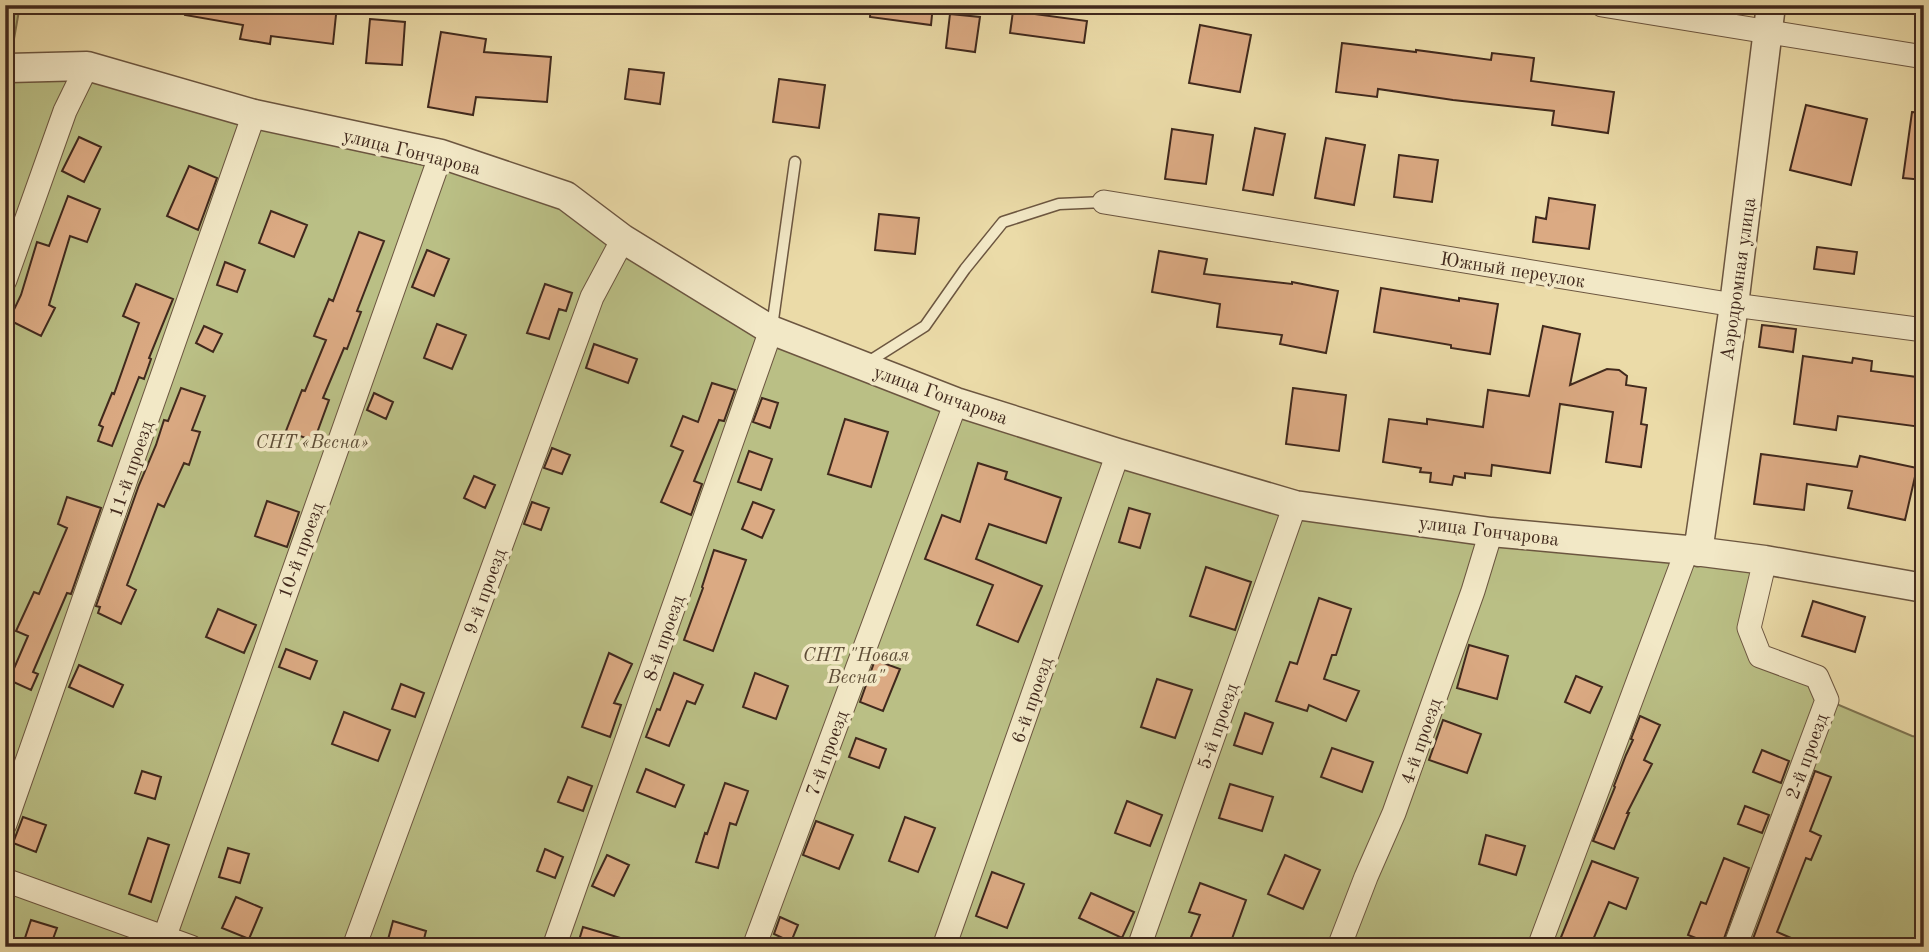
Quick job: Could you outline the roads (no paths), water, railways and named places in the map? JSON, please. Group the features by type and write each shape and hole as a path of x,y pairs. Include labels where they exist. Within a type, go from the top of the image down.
{"street":[{"path":"1602,5 1770,19 1924,57"},
{"name":"Аэродромная улица","path":"1692,551 1734,305 1770,19"},
{"path":"5,280 65,111 88,66"},
{"name":"улица Гончарова","path":"5,67 88,66 254,114 441,154 566,196 623,239 771,330 956,402 1295,505 1491,532 1765,560 1924,588"},
{"name":"11-й проезд","path":"5,824 254,114"},
{"name":"10-й проезд","path":"163,942 441,154"},
{"name":"Южный переулок","path":"1104,202 1734,305 1924,330"},
{"name":"9-й проезд","path":"354,947 592,297 623,239"},
{"name":"8-й проезд","path":"554,947 771,330"},
{"name":"7-й проезд","path":"754,947 956,402"},
{"name":"6-й проезд","path":"944,947 1118,453"},
{"name":"5-й проезд","path":"1139,947 1295,505"},
{"name":"4-й проезд","path":"1339,947 1394,813 1473,591 1491,532"},
{"path":"1539,947 1692,551"},
{"name":"2-й проезд","path":"1735,947 1827,700 1817,677 1760,656 1749,628 1765,560"},
{"path":"5,880 163,942 191,947"}],"lane":[{"path":"771,330 795,162"},
{"path":"863,366 925,326 965,269 1003,222 1059,204 1104,202"}],"park label":[{"name":"СНТ «Весна»","path":"312,441"},
{"name":"СНТ \"Новая Весна\"","path":"856,665"}]}
